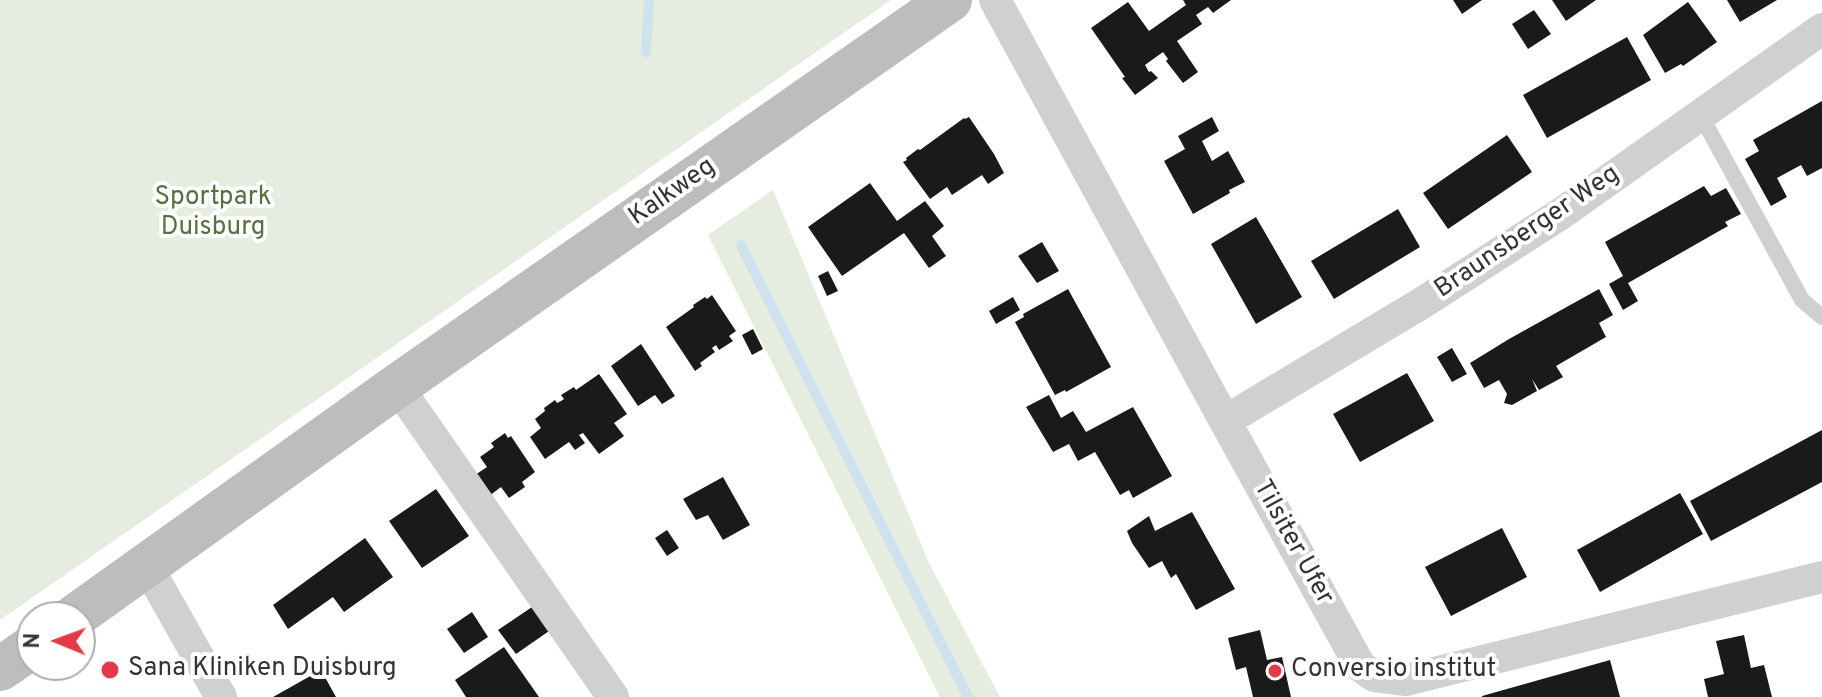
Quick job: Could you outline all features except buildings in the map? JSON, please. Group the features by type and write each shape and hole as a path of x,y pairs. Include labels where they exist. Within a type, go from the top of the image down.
{"street":[{"name":"Kalkweg","path":"96,602 397,386 950,0"},
{"name":"Tilsiter Ufer","path":"995,0 1360,666 1374,676 1406,680 1822,577"},
{"name":"Braunsberger Weg","path":"1225,421 1448,287 1572,206 1822,29"},
{"path":"397,386 613,697"},
{"path":"147,566 221,697"}],"lane":[{"path":"1700,114 1802,300 1822,317"}],"green space":[{"name":"Sportpark Duisburg","path":"0,0 891,0 27,601 16,601 16,609 0,620"},
{"path":"773,190 929,563 1000,697 940,697 708,235"}],"waterway":[{"path":"646,52 649,0"},
{"path":"741,245 968,697"}],"place":[{"name":"Sana Kliniken Duisburg","path":"110,670"},
{"name":"Conversio institut","path":"1275,671"}]}
